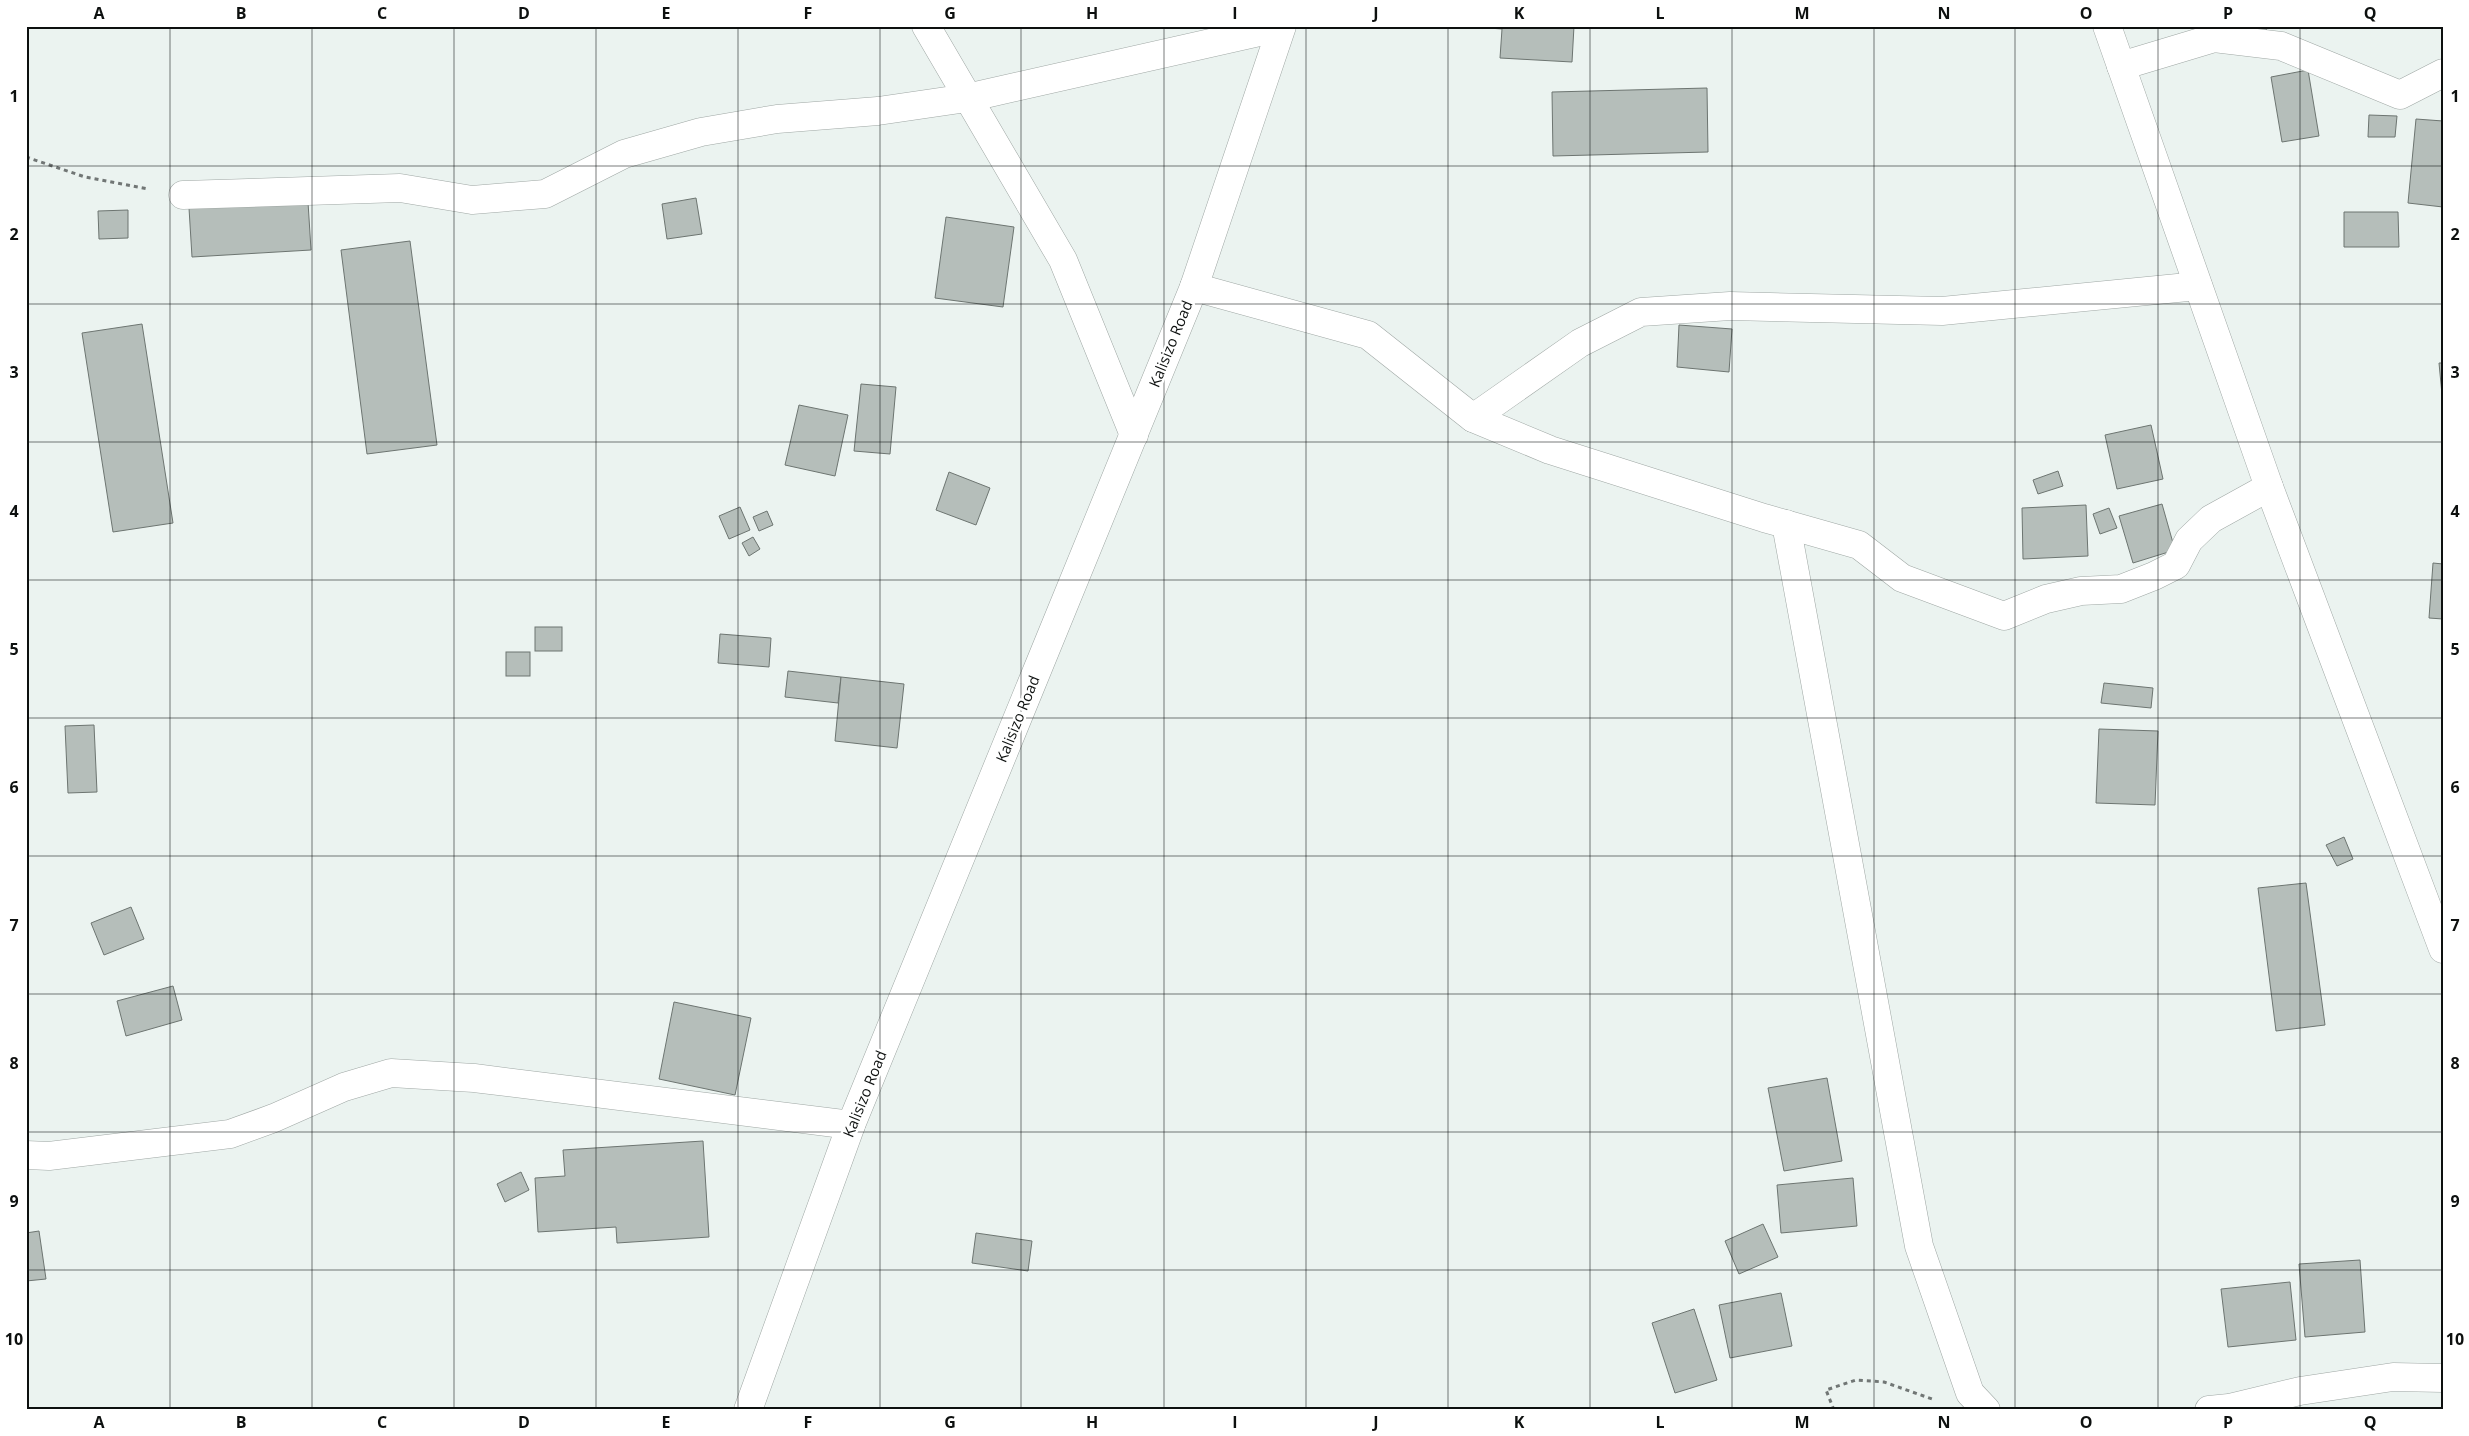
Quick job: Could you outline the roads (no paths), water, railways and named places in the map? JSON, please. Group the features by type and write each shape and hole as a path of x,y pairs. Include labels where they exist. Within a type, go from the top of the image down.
{"street":[{"path":"926,26 1063,260 1134,435"},
{"path":"2107,26 2270,487 2443,949"},
{"path":"183,195 400,188 472,200 545,194 624,154 701,132 777,119 878,111 967,98 1282,27"},
{"name":"Kalisizo Road","path":"748,1410 851,1126 1194,287 1282,27"},
{"path":"2121,66 2214,38 2281,46 2400,95 2443,73"},
{"path":"1473,418 1580,343 1641,312 1730,306 1942,311 2198,286"},
{"path":"1194,287 1368,335 1473,418 1550,450 1786,524 1859,544 1902,578 2004,616 2046,600 2081,592 2121,589 2154,576 2176,564 2189,540 2211,519 2270,487"},
{"path":"1786,524 1919,1246 1970,1393 1986,1410"},
{"path":"26,1155 49,1156 230,1134 274,1118 344,1087 391,1073 474,1078 851,1126"},
{"path":"2209,1410 2229,1408 2300,1391 2393,1378 2443,1378"}]}
